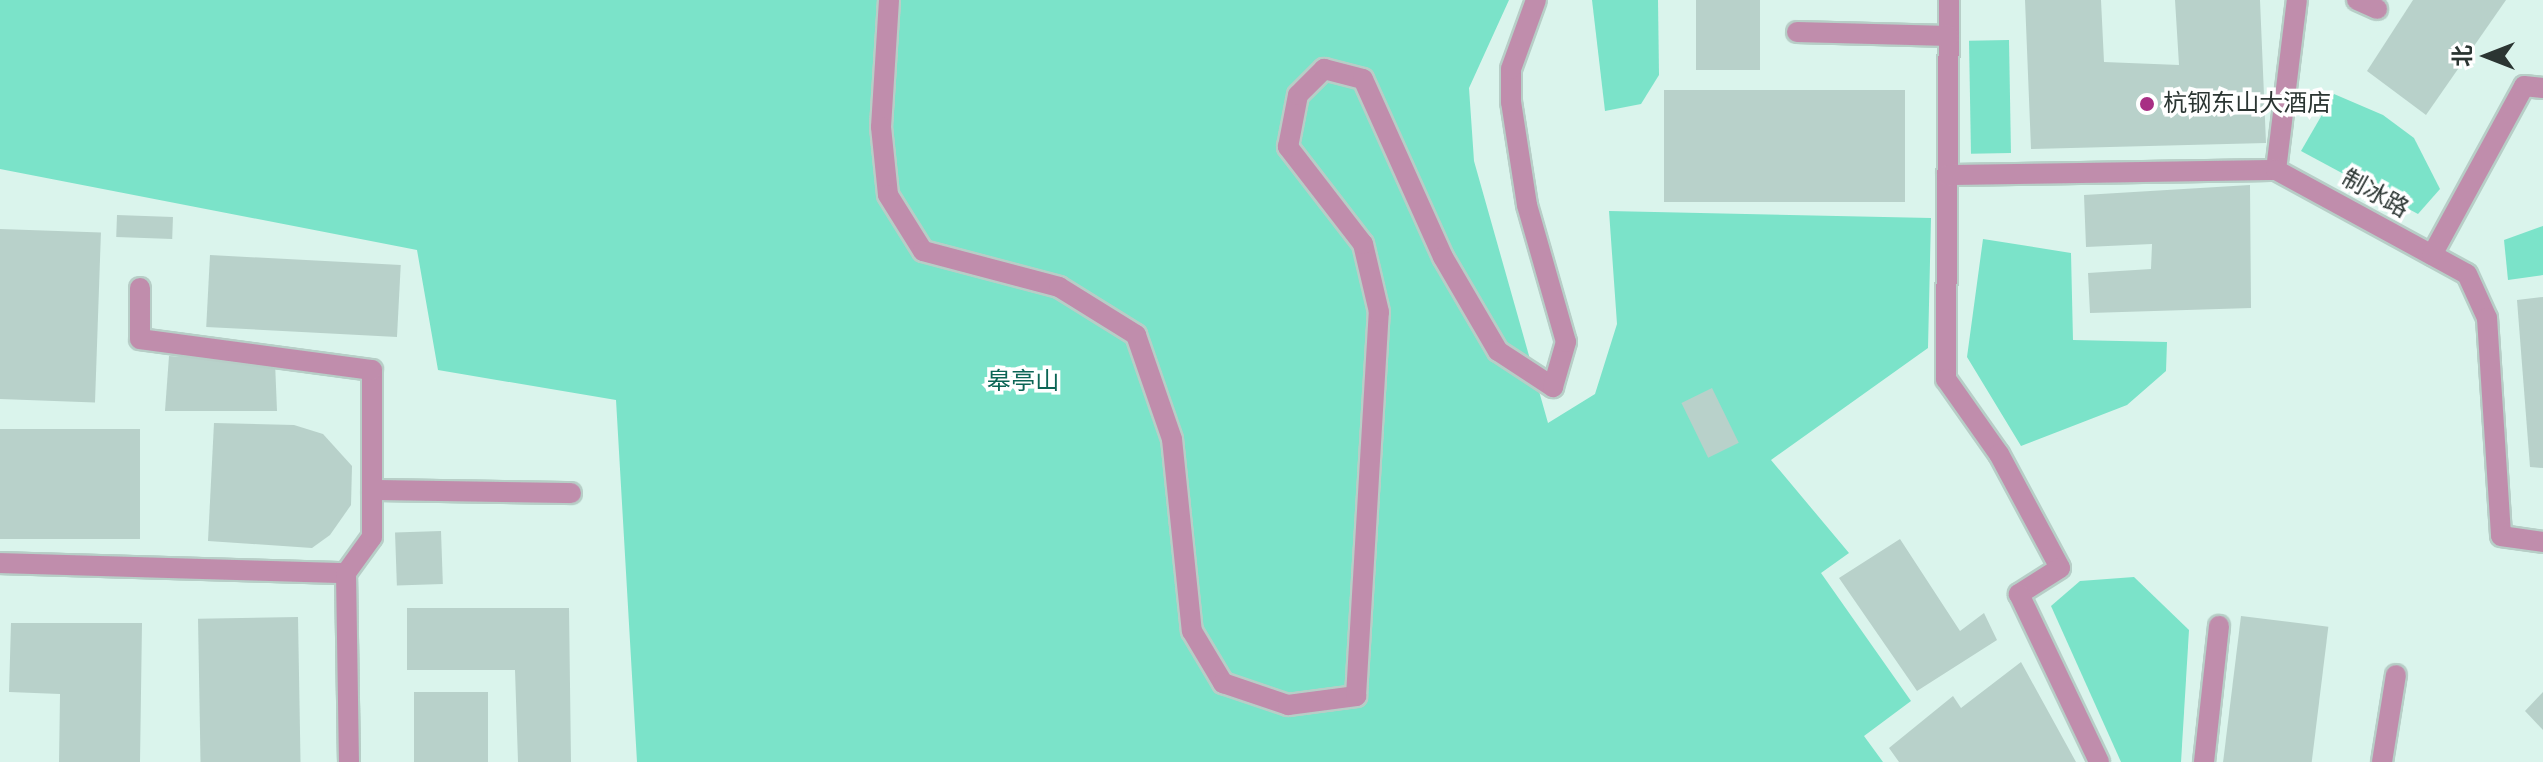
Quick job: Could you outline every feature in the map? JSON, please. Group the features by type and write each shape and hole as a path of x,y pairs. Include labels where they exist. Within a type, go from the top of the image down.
{"street":[{"path":"889,0 881,127 888,195 923,251 1059,287 1136,335 1172,439 1192,631 1223,683 1288,705 1356,696 1379,312 1363,244 1288,147 1298,95 1324,69 1363,79 1443,257 1498,351 1553,387 1566,342 1527,205 1511,102 1511,69 1536,0"},
{"path":"1949,0 1946,379 1999,454 2060,568 2019,594 2099,762"},
{"path":"2276,170 2297,0"},
{"path":"2357,0 2377,9"},
{"path":"1797,32 1949,36"},
{"path":"2432,255 2524,86 2543,88"},
{"name":"制冰路","path":"1947,175 2276,170 2467,274 2487,318 2501,536 2543,542"},
{"path":"140,288 140,339 372,370 372,537 346,573 349,762"},
{"path":"372,490 571,493"},
{"path":"0,563 346,573"},
{"path":"2204,762 2219,626"},
{"path":"2382,762 2396,675"}],"green space":[{"name":"皋亭山","path":"0,0 1509,0 1469,88 1474,161 1548,423 1595,394 1617,324 1609,211 1931,218 1928,348 1771,460 1849,553 1821,573 1911,701 1864,736 1883,762 637,762 616,400 438,370 417,250 0,169"},
{"path":"1592,0 1658,0 1659,75 1641,104 1605,111"},
{"path":"2009,40 2011,153 1971,154 1969,41"},
{"path":"2334,94 2383,115 2414,138 2440,189 2418,214 2301,151"},
{"path":"2543,226 2543,275 2508,280 2504,240"},
{"path":"1983,239 2071,253 2073,340 2167,342 2166,371 2127,405 2021,446 1967,357"},
{"path":"2134,577 2189,630 2181,762 2121,762 2051,606 2080,581"}],"building":[{"path":"1696,0 1760,0 1760,70 1696,70"},
{"name":"杭钢东山大酒店","path":"2025,0 2101,0 2104,62 2179,65 2175,0 2260,0 2266,143 2031,149"},
{"path":"2413,0 2506,0 2426,115 2367,71"},
{"path":"1664,90 1905,90 1905,202 1664,202"},
{"path":"2250,185 2251,308 2090,313 2088,273 2151,269 2152,244 2086,247 2084,195"},
{"path":"117,215 173,217 172,239 116,237"},
{"path":"0,229 101,233 95,402 0,399"},
{"path":"210,255 401,265 397,337 206,327"},
{"path":"2543,297 2543,468 2530,467 2517,300"},
{"path":"169,356 275,362 277,411 165,411"},
{"path":"1712,388 1739,443 1708,458 1681,403"},
{"path":"214,423 294,425 323,434 352,466 351,505 330,535 312,548 208,541"},
{"path":"0,429 140,429 140,539 0,539"},
{"path":"441,531 443,584 397,586 395,533"},
{"path":"1900,539 1960,631 1984,613 1997,640 1917,691 1839,578"},
{"path":"407,608 569,608 571,762 518,762 515,670 407,670"},
{"path":"2241,616 2328,627 2312,762 2223,762"},
{"path":"298,617 301,762 201,762 198,619"},
{"path":"11,623 142,623 140,762 59,762 60,694 9,692"},
{"path":"2021,662 2076,762 1899,762 1889,748 1953,696 1961,708"},
{"path":"414,692 488,692 488,762 414,762"},
{"path":"2543,692 2543,730 2525,711"}],"place":[{"name":"杭钢东山大酒店","path":"2147,104"}]}
